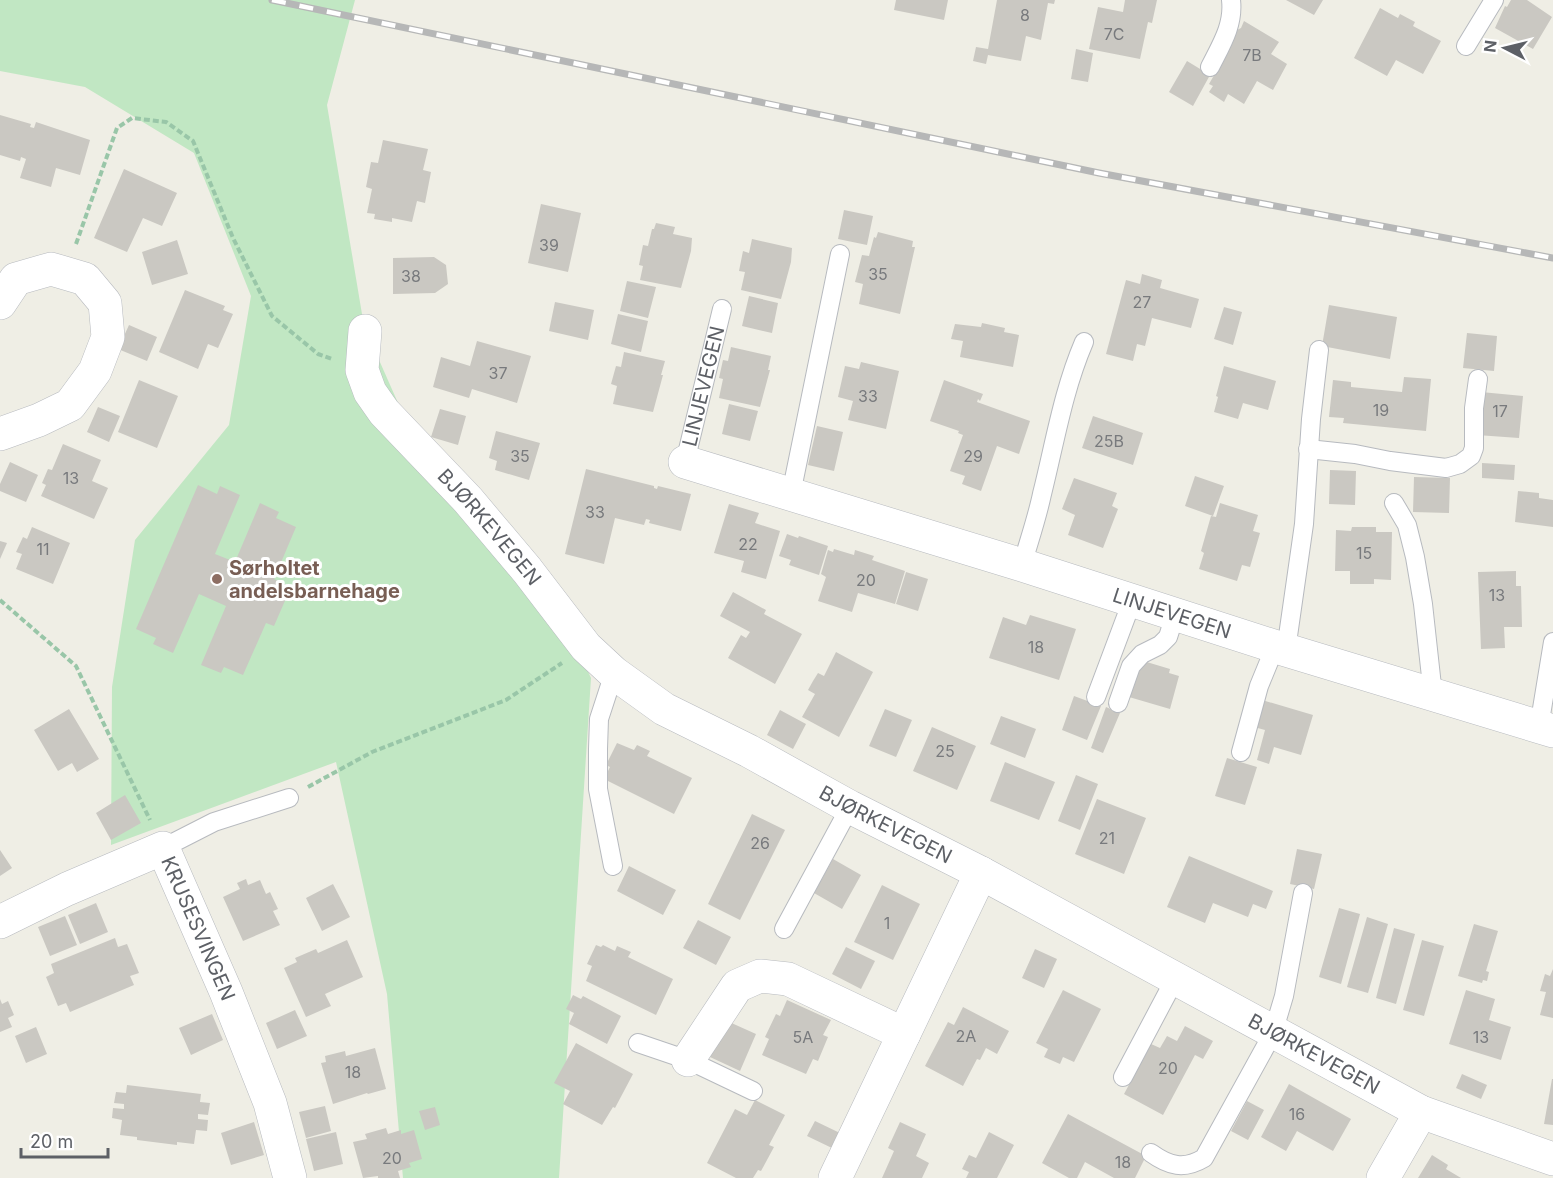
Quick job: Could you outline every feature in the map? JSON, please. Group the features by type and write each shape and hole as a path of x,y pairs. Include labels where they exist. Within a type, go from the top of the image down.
{"street":[{"path":"0,303 16,279 51,269 85,279 105,303 108,337 95,371 70,405 39,420 0,434"},
{"name":"BJØRKEVEGEN","path":"365,331 362,370 370,392 384,412 468,500 527,570 586,647 614,673 664,709 981,873 1421,1112 1553,1159"},
{"name":"LINJEVEGEN","path":"686,462 1022,565 1280,649 1546,729"},
{"name":"KRUSESVINGEN","path":"0,922 67,889 163,848 226,992 270,1103 290,1178"},
{"path":"835,1178 981,873"},
{"path":"688,1060 737,986 760,976 788,979 904,1034"},
{"path":"1383,1178 1421,1112"}],"lane":[{"path":"1210,67 1229,29 1231,0"},
{"path":"1466,46 1494,0"},
{"path":"791,494 840,254"},
{"name":"LINJEVEGEN","path":"686,462 722,309"},
{"path":"1022,565 1042,495 1058,420 1073,367 1084,342"},
{"path":"1241,752 1259,686 1280,649 1304,524 1308,449 1319,350"},
{"path":"1308,449 1446,468 1460,464 1471,456 1474,448 1474,408 1478,379"},
{"path":"1394,503 1407,525 1415,556 1433,695"},
{"path":"1096,697 1132,601"},
{"path":"1118,702 1131,666 1142,654 1160,645 1168,637 1175,615"},
{"path":"1546,729 1553,642"},
{"path":"613,866 598,789 598,749 599,719 614,673"},
{"path":"163,848 214,822 289,798"},
{"path":"784,929 850,807"},
{"path":"1151,1153 1164,1163 1175,1166 1195,1163 1204,1158 1273,1033 1284,996 1303,893"},
{"path":"1123,1077 1176,977"},
{"path":"638,1043 688,1060 753,1091"}],"path":[{"path":"65,273 117,128 132,118 166,122 193,141 233,238 272,316 318,354 362,370"},
{"path":"0,600 76,666 163,848"},
{"path":"289,798 372,752 506,700 586,647"}],"green space":[{"path":"0,0 355,0 327,105 364,326 406,421 528,545 591,678 559,1178 403,1178 387,994 336,762 111,845 112,687 135,540 229,425 251,296 194,153 85,87 0,71"}],"building":[{"path":"896,0 948,0 944,20 894,10"},
{"path":"997,0 1055,0 1054,4 1048,3 1041,40 1026,36 1021,61 988,55 986,64 973,61 976,47 988,49"},
{"path":"1125,0 1157,0 1152,23 1148,22 1140,59 1089,49 1098,7 1123,12"},
{"path":"1286,0 1323,0 1314,15"},
{"path":"1511,0 1527,0 1552,17 1533,49 1495,28 1505,6 1507,7"},
{"path":"1380,8 1398,18 1400,14 1415,22 1413,26 1441,41 1423,74 1396,60 1387,76 1354,58"},
{"path":"1244,21 1279,42 1271,54 1287,64 1273,90 1257,81 1244,104 1228,94 1224,102 1209,92 1213,86 1209,84 1224,58 1235,31 1241,28"},
{"path":"1076,49 1093,53 1088,82 1071,79"},
{"path":"1187,61 1210,75 1193,106 1169,92"},
{"path":"0,115 31,124 30,127 34,128 36,122 90,140 80,175 56,168 51,187 20,178 26,159 21,157 20,161 0,155"},
{"path":"383,140 428,149 423,170 431,172 425,203 417,201 412,222 392,218 392,222 374,219 375,214 367,213 372,189 366,187 371,162 378,163"},
{"path":"124,169 177,193 162,226 143,218 127,252 94,238"},
{"path":"541,204 581,213 568,272 528,263"},
{"path":"844,210 873,216 867,245 838,239"},
{"path":"656,223 675,227 673,234 692,238 691,251 681,288 640,280 643,266 639,265 643,245 648,246 652,229"},
{"path":"878,232 913,241 912,247 915,247 900,314 859,304 863,284 855,282 862,255 869,256 874,237 876,238"},
{"path":"752,239 792,248 791,262 781,299 741,290 745,272 739,271 743,251 749,253"},
{"path":"177,240 188,274 152,285 142,252"},
{"path":"434,257 446,265 448,284 435,293 393,294 393,258"},
{"path":"1142,274 1162,280 1160,288 1199,299 1191,328 1152,318 1145,346 1137,344 1133,361 1106,354 1126,280 1140,284"},
{"path":"627,281 656,287 648,318 620,311"},
{"path":"185,290 225,306 223,310 233,314 218,348 208,344 198,369 159,352"},
{"path":"749,296 778,303 772,333 742,326"},
{"path":"555,302 594,310 588,340 549,331"},
{"path":"1329,305 1397,317 1390,359 1322,346"},
{"path":"1224,307 1242,312 1233,345 1214,339"},
{"path":"618,314 648,321 641,352 611,344"},
{"path":"982,323 1005,328 1004,332 1019,335 1013,367 960,357 963,341 951,339 955,324 981,327"},
{"path":"129,325 157,337 147,361 118,349"},
{"path":"1467,333 1497,336 1494,371 1463,368"},
{"path":"477,341 531,356 517,403 472,389 469,398 433,387 441,357 470,366"},
{"path":"731,347 771,356 768,370 770,370 760,407 719,398 723,379 719,378 723,360 728,361"},
{"path":"624,352 665,361 653,412 613,404 617,386 611,384 616,366 621,367"},
{"path":"861,362 899,371 886,429 848,420 853,401 838,397 845,366 859,369"},
{"path":"1224,366 1276,381 1268,410 1243,403 1238,419 1214,412"},
{"path":"1404,377 1431,379 1426,431 1343,423 1344,418 1329,417 1333,380 1351,382 1351,387 1402,392"},
{"path":"139,380 178,396 157,448 118,432"},
{"path":"944,380 983,394 977,402 1030,421 1019,454 997,446 981,491 962,484 965,476 950,471 963,435 958,433 959,431 930,421"},
{"path":"1481,392 1523,396 1519,438 1477,435"},
{"path":"729,404 758,411 750,441 722,434"},
{"path":"98,407 120,416 109,442 87,432"},
{"path":"440,409 466,416 458,445 431,437"},
{"path":"1093,416 1143,433 1133,465 1082,448"},
{"path":"817,426 843,432 834,471 808,465"},
{"path":"496,431 540,443 529,480 495,470 497,461 489,458"},
{"path":"63,444 101,460 92,481 108,488 94,519 41,496 46,485 42,483 48,469 52,470"},
{"path":"10,462 38,475 26,502 0,491 0,484"},
{"path":"1482,463 1515,465 1514,480 1482,478"},
{"path":"586,469 654,486 657,489 658,486 691,494 681,531 649,523 650,520 646,519 644,525 615,518 604,564 565,554"},
{"path":"1330,470 1356,471 1355,505 1329,504"},
{"path":"1195,476 1224,486 1213,516 1185,506"},
{"path":"1414,477 1450,478 1449,513 1413,512"},
{"path":"1074,478 1117,493 1112,506 1118,509 1103,548 1068,535 1075,515 1062,509"},
{"path":"198,485 217,494 220,486 240,495 215,554 235,562 260,503 279,512 276,518 296,527 274,579 291,587 274,626 266,623 243,675 224,667 221,673 201,665 226,606 199,594 173,653 153,644 156,638 136,629"},
{"path":"1518,491 1539,493 1539,498 1553,500 1553,527 1515,522"},
{"path":"1220,503 1258,515 1253,531 1260,533 1250,567 1242,565 1237,581 1199,569 1204,553 1201,551 1211,516 1216,517"},
{"path":"729,504 759,513 755,523 780,531 766,579 741,572 744,561 714,553"},
{"path":"32,527 70,543 53,584 16,569 22,554 16,552 23,537 27,539"},
{"path":"1352,527 1376,527 1376,532 1392,532 1391,580 1374,579 1374,584 1350,584 1350,571 1335,571 1336,530 1351,531"},
{"path":"787,534 828,546 819,575 789,565 791,560 779,556"},
{"path":"0,541 7,543 0,559"},
{"path":"834,549 854,555 855,550 874,556 872,560 905,571 895,604 858,593 852,612 818,601 826,577 821,574 828,550 833,552"},
{"path":"1516,571 1516,586 1521,586 1522,627 1504,627 1505,648 1481,649 1478,572"},
{"path":"906,572 928,579 918,611 896,604"},
{"path":"733,592 766,610 764,614 802,634 775,684 728,658 741,635 746,638 750,632 720,616"},
{"path":"1030,615 1076,629 1059,680 989,658 1003,617 1026,625"},
{"path":"836,652 873,672 839,737 802,717 815,694 808,690 818,673 824,676"},
{"path":"1140,660 1170,669 1169,673 1179,676 1170,709 1129,697"},
{"path":"1074,696 1101,706 1087,740 1062,730"},
{"path":"1262,700 1313,715 1301,755 1274,747 1269,764 1257,760 1265,730 1254,727"},
{"path":"1106,707 1120,713 1103,753 1091,748"},
{"path":"69,709 99,759 77,772 72,763 58,771 34,730"},
{"path":"885,709 912,720 896,757 869,746"},
{"path":"780,710 806,724 793,749 767,735"},
{"path":"1001,716 1036,729 1025,758 990,744"},
{"path":"932,727 976,746 957,790 913,771"},
{"path":"617,743 634,750 637,745 650,751 647,756 692,778 674,814 604,779 610,767 606,765"},
{"path":"1227,758 1257,767 1245,805 1215,796"},
{"path":"1005,762 1055,782 1039,820 990,801"},
{"path":"1076,775 1098,784 1080,830 1058,821"},
{"path":"125,795 141,823 111,840 96,813"},
{"path":"1097,799 1146,818 1124,874 1075,854"},
{"path":"752,814 785,830 740,920 708,904"},
{"path":"1297,849 1322,854 1314,889 1290,884"},
{"path":"0,850 12,868 0,876"},
{"path":"1189,856 1273,891 1266,909 1253,904 1248,917 1213,903 1205,923 1167,907"},
{"path":"833,859 861,875 842,909 814,893"},
{"path":"629,866 676,890 663,915 617,891"},
{"path":"246,879 248,885 260,880 266,894 270,892 278,909 273,911 280,925 243,941 223,897 240,889 237,883"},
{"path":"333,884 350,917 322,931 306,898"},
{"path":"882,885 920,904 893,960 854,942"},
{"path":"96,903 108,932 80,944 68,915"},
{"path":"1339,908 1360,914 1341,984 1319,977"},
{"path":"65,916 77,945 50,956 38,927"},
{"path":"1367,917 1388,924 1368,993 1347,987"},
{"path":"698,920 731,937 716,965 683,948"},
{"path":"1474,924 1498,931 1486,971 1489,972 1487,981 1483,980 1482,983 1458,976"},
{"path":"1394,928 1415,934 1396,1004 1376,998"},
{"path":"115,938 118,947 127,944 139,973 130,976 134,985 70,1012 66,1003 58,1006 46,977 54,973 51,964"},
{"path":"347,940 363,977 325,994 331,1006 306,1017 284,968 297,962 295,958 316,949 318,953"},
{"path":"1422,940 1444,946 1424,1016 1403,1010"},
{"path":"596,945 601,947 603,945 615,951 617,946 631,952 628,957 673,979 656,1015 586,981 592,966 587,964"},
{"path":"846,947 875,961 861,989 832,974"},
{"path":"1035,949 1057,959 1044,988 1022,978"},
{"path":"1553,969 1553,1018 1540,1015 1546,992 1540,991 1545,974 1550,976"},
{"path":"1063,990 1101,1009 1074,1062 1063,1057 1060,1064 1044,1057 1048,1049 1036,1043"},
{"path":"1466,990 1495,999 1489,1020 1511,1027 1501,1060 1449,1044"},
{"path":"573,995 581,999 583,996 621,1016 607,1044 569,1024 574,1013 566,1009"},
{"path":"0,999 2,1004 8,1001 14,1015 8,1018 12,1027 0,1032"},
{"path":"787,1000 831,1020 823,1035 828,1037 818,1061 813,1059 806,1074 762,1055 769,1039 765,1037 776,1014 780,1016"},
{"path":"963,1007 1009,1031 997,1054 986,1048 980,1060 977,1059 963,1086 925,1066 948,1022 954,1025"},
{"path":"295,1010 307,1036 277,1049 266,1023"},
{"path":"212,1014 223,1040 191,1055 179,1028"},
{"path":"727,1021 756,1034 740,1071 710,1057"},
{"path":"1185,1026 1213,1041 1203,1059 1195,1055 1163,1115 1124,1094 1151,1044 1160,1048 1167,1036 1177,1041"},
{"path":"36,1027 47,1054 26,1063 15,1036"},
{"path":"576,1043 633,1074 615,1108 613,1107 602,1125 563,1104 570,1091 554,1083"},
{"path":"375,1048 386,1089 333,1104 321,1063 326,1062 325,1056 345,1051 346,1056"},
{"path":"1462,1074 1487,1085 1481,1099 1456,1088"},
{"path":"1553,1079 1553,1125 1544,1124"},
{"path":"1289,1084 1351,1119 1333,1151 1297,1131 1286,1151 1261,1137"},
{"path":"127,1085 201,1094 200,1102 210,1103 208,1115 198,1114 198,1119 208,1120 207,1131 196,1130 194,1144 177,1142 177,1145 137,1140 137,1137 120,1135 122,1120 112,1118 113,1108 124,1109 124,1104 114,1103 116,1092 126,1093"},
{"path":"755,1100 785,1115 769,1145 774,1147 761,1171 758,1170 753,1178 736,1178 707,1163 735,1109 747,1115"},
{"path":"1247,1101 1264,1110 1248,1140 1231,1131"},
{"path":"325,1106 331,1131 306,1138 299,1112"},
{"path":"435,1107 440,1125 425,1130 419,1111"},
{"path":"1068,1114 1146,1156 1135,1178 1114,1178 1085,1162 1077,1178 1069,1178 1042,1163"},
{"path":"815,1121 842,1134 834,1149 807,1136"},
{"path":"254,1122 264,1155 231,1165 221,1133"},
{"path":"900,1122 926,1134 916,1156 929,1163 922,1178 882,1178 894,1151 888,1148"},
{"path":"386,1128 388,1134 401,1130 401,1134 414,1130 422,1159 409,1163 411,1167 398,1171 400,1178 378,1178 378,1176 363,1178 353,1142 367,1139 365,1134"},
{"path":"336,1132 343,1164 314,1171 306,1139"},
{"path":"989,1132 1014,1145 997,1178 966,1178 969,1172 962,1169 969,1155 976,1158"},
{"path":"1432,1155 1448,1165 1446,1169 1461,1178 1418,1178"}],"railway":[{"path":"272,0 1099,173 1553,258"}],"place":[{"name":"Sørholtet andelsbarnehage","path":"217,579"}]}
